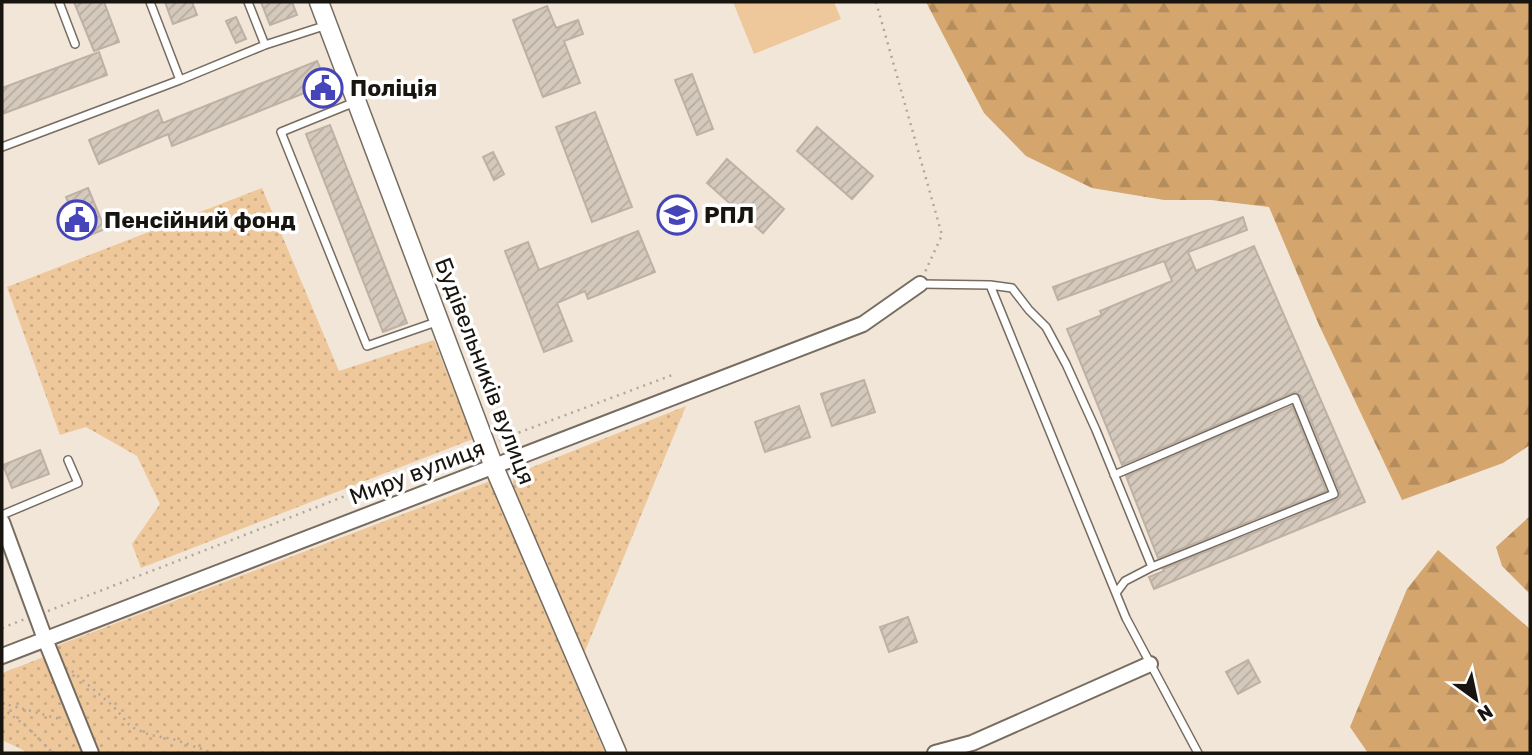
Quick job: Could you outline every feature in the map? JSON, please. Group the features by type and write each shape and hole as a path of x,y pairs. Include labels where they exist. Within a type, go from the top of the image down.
{"street":[{"name":"Будівельників вулиця","path":"319,2 494,467 617,753"},
{"name":"Миру вулиця","path":"2,656 863,324 920,284"},
{"path":"2,522 91,753"},
{"path":"935,753 972,743 1150,664"}],"lane":[{"path":"59,2 75,44"},
{"path":"150,2 180,80"},
{"path":"248,2 265,45"},
{"path":"2,148 265,45 327,24"},
{"path":"357,102 281,132 367,346 440,321"},
{"path":"920,284 1012,288 1046,327 1096,430 1152,567"},
{"path":"990,285 1126,618 1198,753"},
{"path":"1114,475 1296,398 1334,494 1152,567 1125,581 1116,593"},
{"path":"2,515 78,483 68,460"}],"path":[{"path":"876,2 942,235 920,284"},
{"path":"46,611 473,447 486,445 675,374"},
{"path":"69,669 113,706 131,727 213,753"},
{"path":"2,706 79,724"},
{"path":"2,706 53,753"}],"shaded area":[{"path":"733,2 834,2 841,19 754,54"},
{"path":"262,188 339,371 434,340 473,439 141,568 132,544 160,504 137,456 86,427 60,435 7,287"},
{"path":"686,406 583,656 511,490 515,474"},
{"path":"490,481 605,753 98,753 56,646"},
{"path":"44,657 82,753 26,753 2,740 2,673"}],"green space":[{"path":"926,2 1530,2 1530,445 1503,463 1402,500 1319,325 1269,207 1211,200 1164,200 1092,188 1026,156 984,113"},
{"path":"1530,516 1530,594 1502,566 1496,547"},
{"path":"1438,550 1530,629 1530,753 1368,753 1350,727 1407,589"}],"building":[{"path":"74,2 104,2 119,42 94,51"},
{"path":"165,2 192,2 197,15 173,24"},
{"path":"261,2 292,2 297,15 270,25"},
{"path":"547,6 556,28 578,20 583,34 564,41 580,83 543,97 513,20"},
{"path":"236,17 246,39 236,43 226,21"},
{"path":"99,52 107,75 2,114 2,88"},
{"path":"317,61 327,84 172,146 168,134 99,164 89,140 158,110 163,123"},
{"path":"692,74 713,129 697,135 675,80"},
{"path":"595,112 632,207 592,222 556,127"},
{"path":"330,125 407,323 383,332 306,134"},
{"path":"817,127 873,176 852,199 797,151"},
{"path":"493,152 504,174 494,180 483,157"},
{"path":"727,159 784,209 763,233 707,183"},
{"path":"88,188 105,229 83,238 66,197"},
{"path":"1243,217 1247,230 1188,252 1196,271 1254,246 1365,502 1154,589 1149,577 1164,571 1163,569 1336,500 1340,492 1301,396 1295,392 1122,465 1067,329 1102,315 1100,311 1172,281 1164,261 1058,300 1053,287"},
{"path":"638,231 655,272 588,299 585,291 557,303 572,341 544,352 505,251 528,242 539,270"},
{"path":"864,380 875,412 832,426 821,394"},
{"path":"799,406 810,437 765,452 755,422"},
{"path":"1292,406 1326,491 1158,558 1126,476"},
{"path":"40,450 49,474 12,488 3,465"},
{"path":"908,617 917,642 889,652 880,627"},
{"path":"1248,660 1260,682 1238,694 1226,672"}],"place":[{"name":"Поліція","path":"323,88"},
{"name":"РПЛ","path":"677,215"},
{"name":"Пенсійний фонд","path":"77,220"}]}
